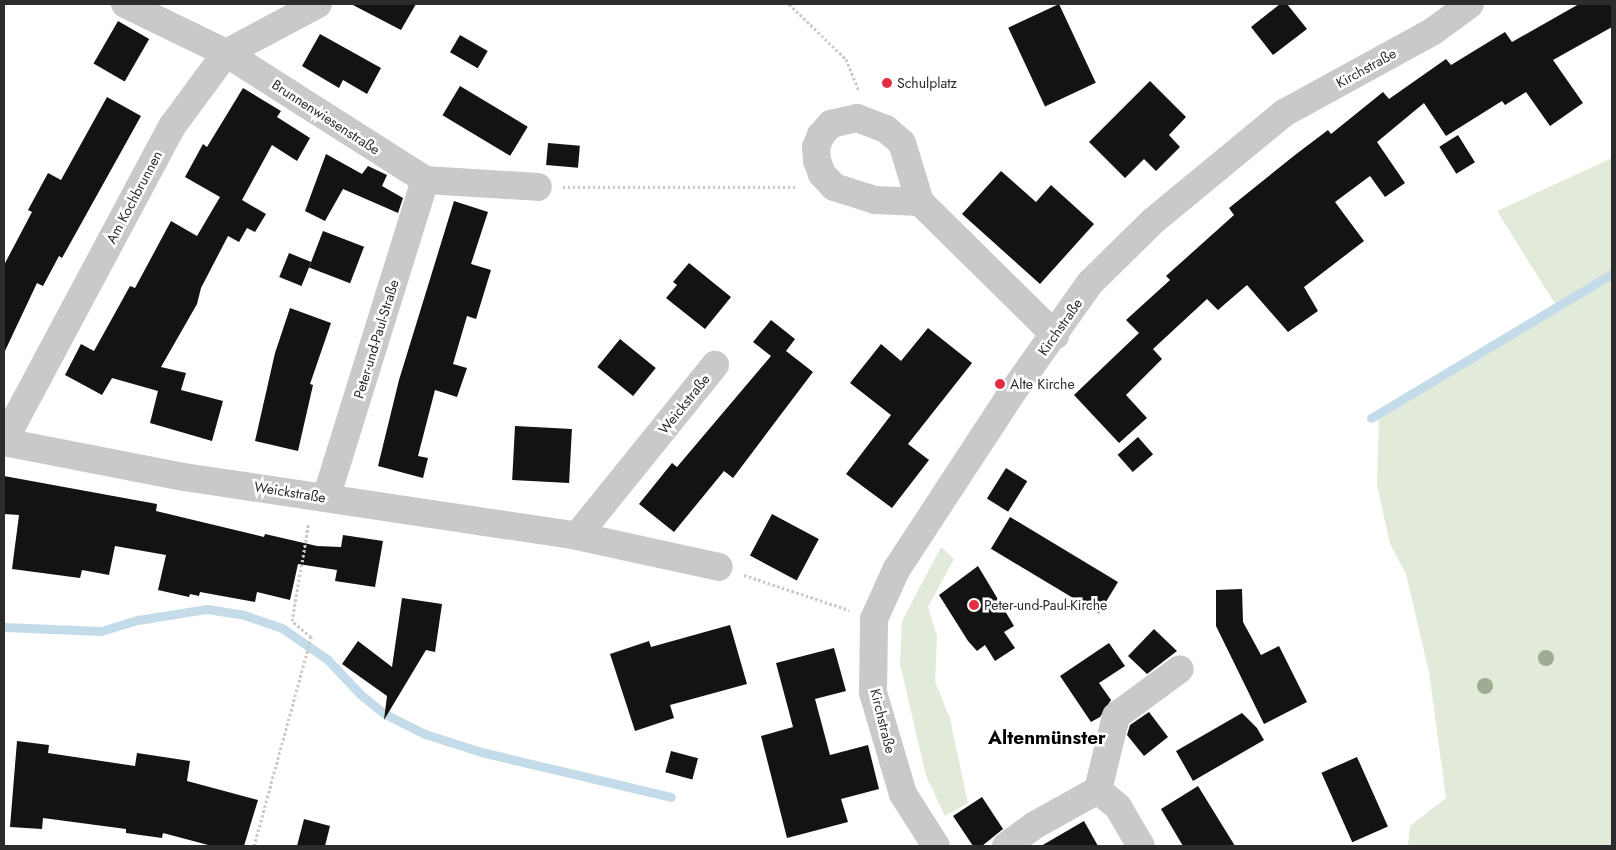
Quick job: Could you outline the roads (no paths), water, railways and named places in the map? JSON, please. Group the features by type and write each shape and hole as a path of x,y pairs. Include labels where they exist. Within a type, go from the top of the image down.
{"street":[{"name":"Brunnenwiesenstraße","path":"124,4 226,53 425,180 538,187"},
{"name":"Am Kochbrunnen","path":"4,441 172,125 226,53 318,4"},
{"name":"Kirchstraße","path":"936,846 903,794 873,693 874,618 896,570 1090,283 1153,221 1284,114 1432,32 1470,4"},
{"path":"920,202 875,200 834,187 822,174 817,160 816,147 821,135 831,124 843,120 871,121 886,129 902,143 920,202 1055,334"},
{"name":"Peter-und-Paul-Straße","path":"320,496 425,180"},
{"name":"Weickstraße","path":"577,536 715,365"},
{"name":"Weickstraße","path":"4,441 184,477 320,496 444,518 577,536 719,567"},
{"path":"1006,846 1035,824 1098,790 1116,716 1180,669"},
{"path":"1098,790 1118,807 1141,846"}],"waterway":[{"path":"1371,418 1612,274"},
{"path":"4,627 101,631 138,620 207,609 244,615 282,628 327,659 360,694 385,714 425,734 481,752 671,797"}],"place":[{"name":"Schulplatz","path":"887,83"},
{"name":"Alte Kirche","path":"1000,384"},
{"name":"Peter-und-Paul-Kirche","path":"974,605"}],"district":[{"name":"Altenmünster","path":"1047,738"}]}
